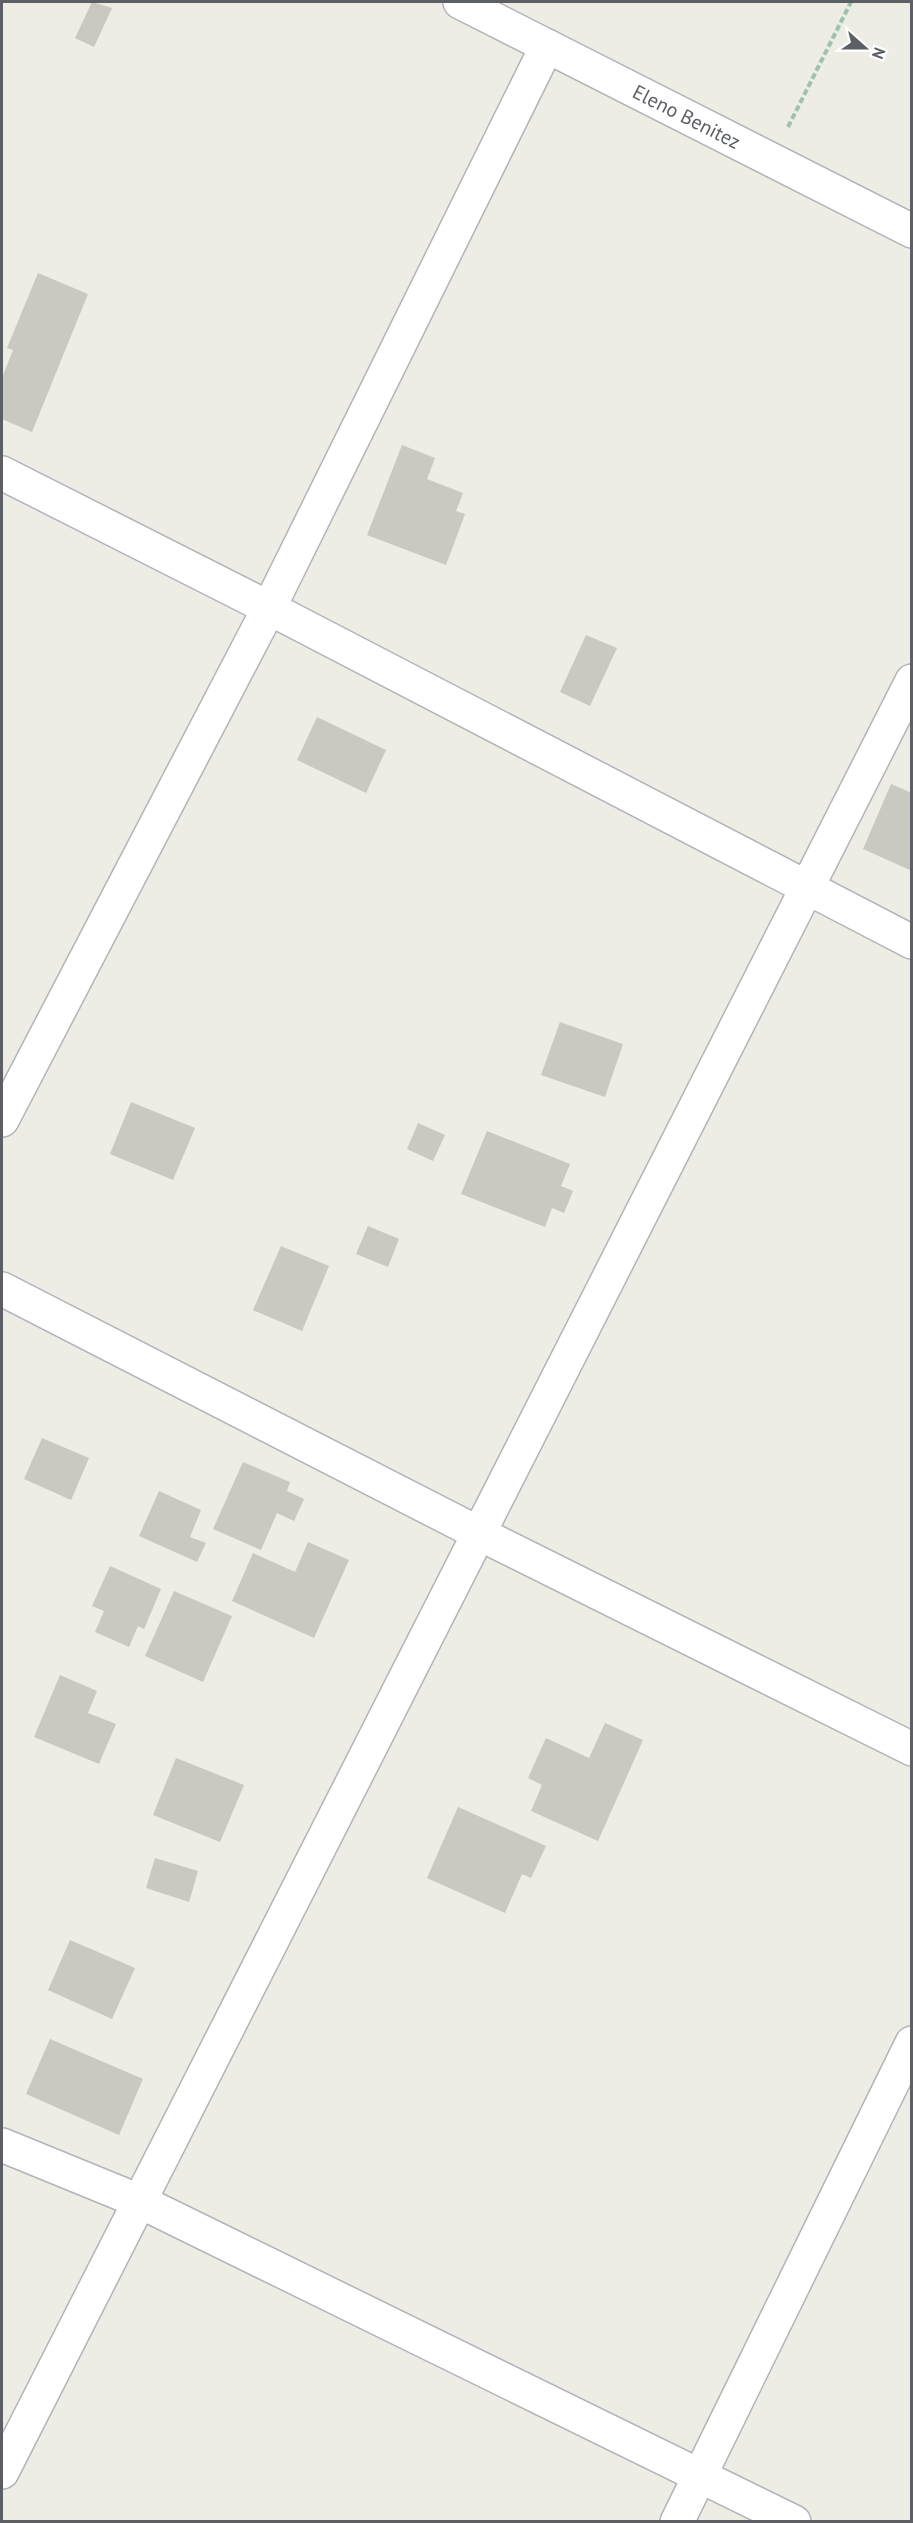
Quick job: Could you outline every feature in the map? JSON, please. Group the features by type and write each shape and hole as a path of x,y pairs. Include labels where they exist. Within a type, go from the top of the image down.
{"street":[{"name":"Eleno Benitez","path":"460,2 912,231"},
{"path":"2,1120 269,608 547,46"},
{"path":"2,472 912,942"},
{"path":"2,2472 912,681"},
{"path":"2,1289 478,1533 912,1749"},
{"path":"677,2522 912,2043"},
{"path":"2,2145 139,2201 794,2522"}],"path":[{"path":"772,160 851,2"}],"building":[{"path":"92,2 112,8 94,47 75,38"},
{"path":"38,273 88,294 32,432 2,419 2,378 13,350 7,348"},
{"path":"402,445 435,458 427,479 463,493 456,511 465,514 446,565 367,535"},
{"path":"586,635 617,648 590,706 560,692"},
{"path":"317,717 386,750 366,793 297,760"},
{"path":"891,784 912,793 912,871 863,849"},
{"path":"560,1022 623,1044 605,1097 541,1075"},
{"path":"131,1102 195,1128 173,1180 110,1154"},
{"path":"418,1123 445,1135 433,1161 407,1149"},
{"path":"487,1131 570,1164 561,1186 573,1191 564,1213 552,1208 545,1227 461,1194"},
{"path":"368,1226 399,1239 388,1267 356,1254"},
{"path":"281,1246 329,1266 302,1331 253,1310"},
{"path":"42,1438 89,1458 71,1500 24,1479"},
{"path":"243,1462 290,1482 287,1491 304,1499 294,1521 277,1513 261,1550 213,1529"},
{"path":"159,1491 201,1510 190,1537 206,1543 197,1562 139,1536"},
{"path":"308,1542 349,1560 314,1638 232,1601 253,1553 295,1572"},
{"path":"110,1566 161,1589 144,1629 138,1626 129,1647 95,1632 104,1611 92,1606"},
{"path":"174,1591 232,1616 203,1682 145,1656"},
{"path":"60,1675 97,1691 88,1713 116,1724 99,1764 34,1737"},
{"path":"605,1723 643,1740 598,1841 531,1811 542,1785 528,1778 546,1738 589,1758"},
{"path":"176,1758 244,1785 220,1842 153,1815"},
{"path":"458,1807 546,1846 531,1878 522,1874 505,1913 427,1878"},
{"path":"155,1858 198,1871 189,1902 146,1888"},
{"path":"70,1940 135,1968 112,2019 48,1990"},
{"path":"50,2039 143,2079 119,2135 26,2094"}]}
